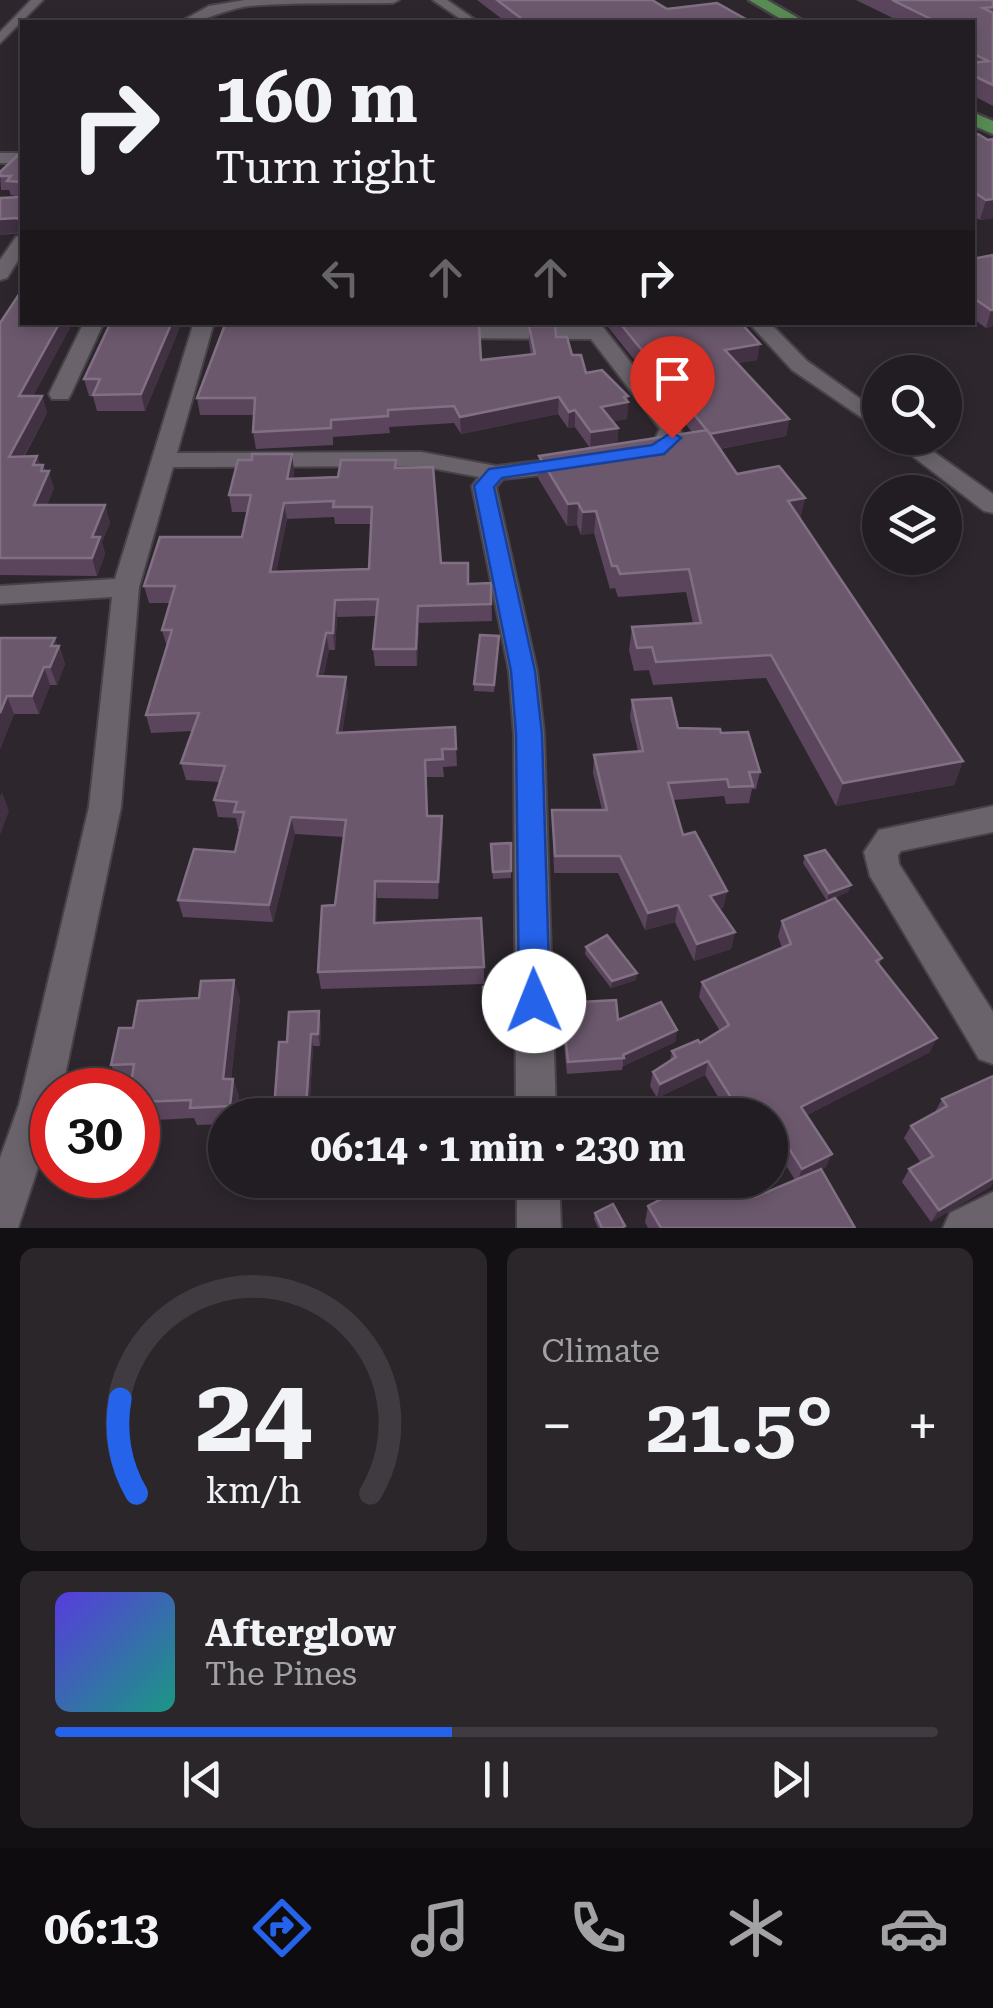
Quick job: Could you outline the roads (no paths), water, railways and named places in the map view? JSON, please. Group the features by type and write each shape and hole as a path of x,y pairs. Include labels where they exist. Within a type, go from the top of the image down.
{"main road":[{"path":"756,0 794,20"}],"street":[{"path":"0,38 37,0"},
{"path":"190,20 213,10 248,3 393,0"},
{"path":"439,0 469,20"},
{"path":"0,274 20,244"},
{"path":"60,394 93,325"},
{"path":"0,1219 39,1105 105,808 126,586 203,325"},
{"path":"760,325 778,349 820,385 862,412"},
{"path":"164,460 420,459 496,473 658,450 672,438 671,429 592,328 430,332"},
{"path":"923,455 993,506"},
{"path":"496,473 484,486 523,671 529,734 536,1098"},
{"path":"0,595 126,586"},
{"path":"993,818 891,840 881,852 882,866 993,1046"},
{"path":"538,1198 538,1228"},
{"path":"965,1228 993,1214"}]}
